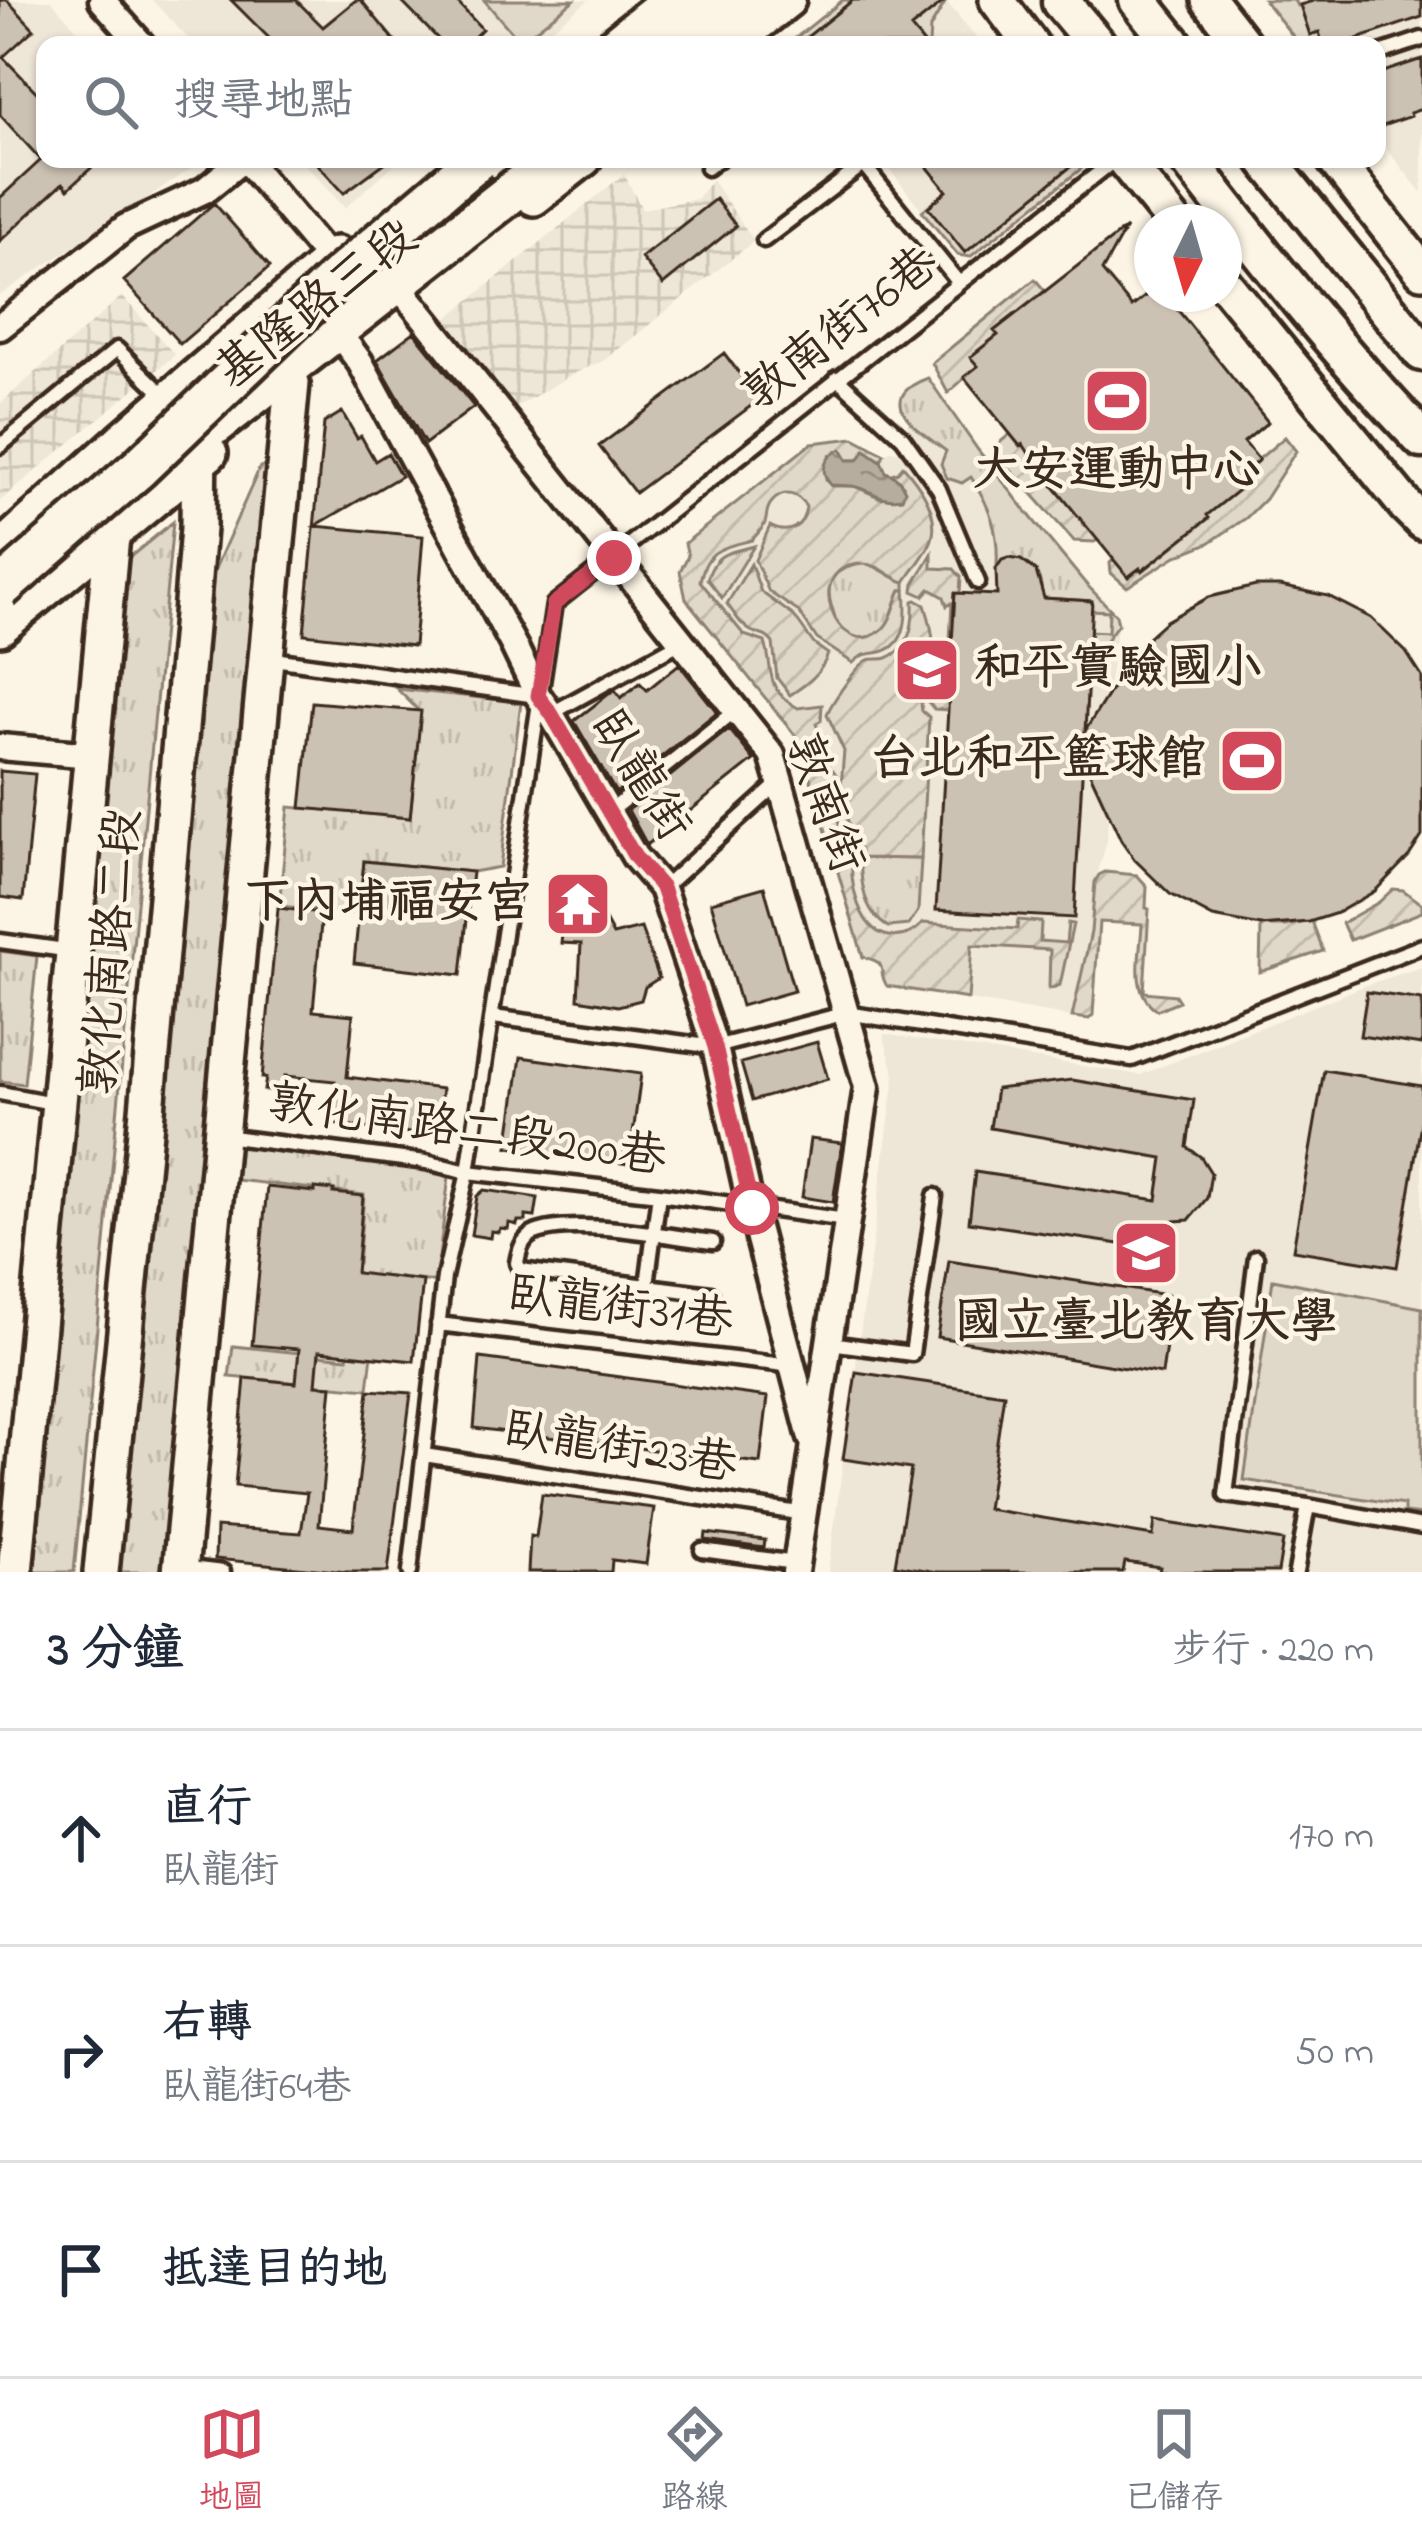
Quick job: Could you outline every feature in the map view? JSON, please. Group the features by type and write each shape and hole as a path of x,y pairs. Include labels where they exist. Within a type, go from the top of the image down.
{"highway":[{"path":"628,36 673,0"},
{"path":"670,36 715,0"},
{"path":"0,589 130,454 467,168"},
{"path":"199,449 284,352 505,168"},
{"path":"130,454 216,424 543,168"}],"main road":[{"path":"605,36 649,0"},
{"path":"750,30 788,0"},
{"path":"998,0 1024,36"},
{"path":"1138,0 1167,36"},
{"path":"1209,0 1237,36"},
{"path":"1061,2 1089,36"},
{"name":"基隆路三段","path":"0,549 130,454 169,400 445,168"},
{"name":"基隆路三段","path":"0,628 199,449 572,168"},
{"path":"1128,168 1159,204"},
{"path":"1195,168 1251,241 1422,439"},
{"path":"1273,168 1422,352"},
{"path":"1341,168 1422,271"},
{"path":"1242,305 1422,522"},
{"name":"敦化南路二段","path":"101,1572 182,720 204,394 231,346"},
{"path":"180,1569 292,383"},
{"path":"1393,409 1422,449"},
{"name":"敦化南路二段","path":"11,1550 59,1105 112,532 130,454"}],"street":[{"path":"102,0 134,36"},
{"path":"0,327 126,227 205,190 233,168"},
{"path":"252,168 330,260"},
{"name":"敦南街","path":"406,295 772,755 867,1087 814,1451"},
{"name":"臥龍街","path":"345,342 545,705 635,857 662,888 715,1047 814,1451 796,1568"},
{"path":"0,748 92,755"}],"lane":[{"path":"1386,51 1422,39"},
{"path":"764,240 854,168"},
{"path":"866,168 959,283"},
{"name":"敦南街76巷","path":"410,1572 444,1277 468,1172 545,705 554,604 1108,168"},
{"path":"0,446 117,350 169,400"},
{"path":"837,378 903,438 939,489 977,582"},
{"path":"266,658 545,705 682,642"},
{"path":"609,812 736,710"},
{"path":"662,888 780,782"},
{"path":"0,941 74,951"},
{"path":"493,1017 715,1047 847,1013 1132,1059 1422,946"},
{"path":"0,1093 59,1105"},
{"name":"敦化南路二段200巷","path":"221,1136 846,1220"},
{"path":"646,1285 658,1194"},
{"path":"829,1343 912,1354 935,1196"},
{"path":"711,1294 528,1271 520,1269 517,1260 520,1246 532,1233 566,1228 713,1242"},
{"path":"1256,1257 1226,1495 1422,1527"},
{"name":"臥龍街31巷","path":"438,1324 793,1366"},
{"name":"臥龍街23巷","path":"424,1455 805,1514"},
{"path":"1296,1572 1308,1506"},
{"path":"702,1550 796,1568"},
{"path":"180,1569 224,1572"}],"shaded area":[{"path":"0,0 51,0 82,36 36,36 36,168 192,168 0,295"},
{"path":"152,0 589,0 542,36 186,36"},
{"path":"843,0 945,0 975,36 798,36"},
{"path":"1264,0 1422,0 1422,193 1386,148 1386,36 1293,36"},
{"path":"308,168 390,168 345,208"},
{"path":"888,168 1081,169 970,257 958,255"},
{"path":"624,174 642,209 696,199 712,180 754,241 605,360 513,409 444,321"},
{"path":"122,296 175,355 0,501 0,404"},
{"name":"和平實驗國小","path":"935,393 1118,620 1100,746 1107,841 1095,882 1091,931 1072,1017 887,986 879,962 863,957 799,740 686,599 680,571 688,556 685,543 812,443 854,438 884,454 899,452 908,423"},
{"name":"國立臺北教育大學","path":"1422,967 1422,1572 828,1572 895,1076 883,1034 1140,1075"}],"green space":[{"path":"484,0 574,0 528,36 515,36"},
{"path":"843,0 946,1 930,36 798,36"},
{"path":"1264,0 1294,0 1310,34 1319,32 1320,36 1293,36"},
{"path":"974,169 1081,169 970,257 958,255 922,211"},
{"path":"1035,279 1045,291 995,330 998,335 971,357 978,366 948,393 932,363"},
{"path":"928,378 1038,526 1116,615 1118,624 1101,647 1089,646 1090,631 1108,632 1109,611 1091,610 1091,601 1041,598 1038,576 1023,562 1008,558 997,566 995,530 978,488 971,477 962,483 947,478 941,464 946,451 913,425 901,405 911,386"},
{"path":"1010,434 1100,539 1074,541 992,449"},
{"path":"1285,437 1296,451 1265,499 1246,518 1127,587 1111,573 1114,559 1128,577 1140,568 1143,571 1208,519 1241,487 1235,479"},
{"path":"854,438 884,454 881,461 865,451 858,460 847,460 841,450 829,456 826,480 831,486 854,486 881,498 903,485 892,474 903,466 931,509 930,544 905,582 863,564 844,568 833,579 829,594 839,624 864,638 884,627 905,590 904,627 897,642 853,663 817,639 799,612 769,592 755,560 770,526 789,530 802,520 806,507 791,494 772,502 764,525 752,540 712,556 700,581 744,635 765,642 780,694 798,708 822,705 816,724 826,745 829,770 837,776 836,808 852,857 855,894 873,928 899,936 923,923 1017,929 1018,920 1041,922 1040,941 1066,943 1068,923 1073,924 1060,985 1049,989 1050,950 972,945 968,999 887,986 880,965 863,957 799,740 686,599 680,571 688,556 685,543 812,443"},
{"path":"268,466 164,1572 118,1572 214,571 260,467"},
{"path":"173,522 74,1572 27,1572 125,561"},
{"path":"754,546 722,598 707,579 714,563"},
{"path":"932,554 932,568 954,569 961,577 960,593 955,594 948,710 934,709 928,702 941,659 940,679 948,679 952,603 947,606 944,597 930,589 924,596 913,591"},
{"path":"867,563 905,582 905,590 886,626 861,638 847,634 837,623 829,586 842,570"},
{"path":"751,564 761,592 794,616 814,644 828,654 813,678 790,695 777,678 773,643 744,626 727,604"},
{"path":"916,600 925,605 933,649 921,698 922,711 929,717 921,859 860,858 841,786 844,751 827,714 863,663 887,658 901,648"},
{"path":"397,689 521,702 500,867 472,872 364,861 359,914 279,906 289,807 410,817 420,712"},
{"path":"860,858 921,859 918,911 909,925 888,927 874,914 863,888"},
{"path":"1105,872 1137,875 1147,886 1144,992 1175,995 1179,1001 1157,1010 1143,993 1139,971 1142,924 1099,922 1093,1015 1089,1019 1072,1017 1091,932 1095,882"},
{"path":"1393,889 1403,890 1422,904 1422,912 1350,940 1342,923"},
{"path":"1312,921 1323,951 1260,972 1261,926"},
{"path":"0,951 37,956 24,1084 0,1081"},
{"path":"238,1143 450,1168 436,1282 381,1276 368,1389 229,1377 233,1346 348,1358 355,1287 342,1262 358,1263 364,1195 236,1180"},
{"path":"1273,1279 1422,1308 1422,1515 1404,1513 1404,1505 1244,1480"}],"water":[{"path":"841,449 847,460 858,460 865,450 881,461 902,485 902,498 831,485 825,464"}],"building":[{"path":"0,0 7,0 34,29 3,57 36,92 36,155 0,115"},
{"path":"231,0 296,0 323,27 361,0 391,36 267,36"},
{"path":"400,0 455,0 482,29 475,36 435,36"},
{"path":"853,0 946,0 911,28 918,36 808,36"},
{"path":"1316,0 1422,0 1422,17 1366,36 1310,35 1300,5"},
{"path":"1422,59 1422,109 1386,125 1386,71"},
{"path":"36,165 91,168 68,189 63,183 0,241 0,198"},
{"path":"321,168 378,168 344,193"},
{"path":"928,168 1069,168 965,253 928,207 947,191"},
{"path":"715,199 736,226 663,285 641,258"},
{"path":"214,203 270,267 180,344 124,281"},
{"name":"大安運動中心","path":"1126,228 1102,271 1134,305 1134,312 1179,312 1268,422 1244,442 1259,460 1235,479 1242,487 1209,518 1128,577 964,377 978,366 970,357 998,335 994,331"},
{"path":"414,332 474,407 425,444 377,360"},
{"path":"724,353 759,400 635,493 599,446"},
{"path":"342,412 375,461 388,453 401,476 315,526 423,536 414,646 304,634 324,423"},
{"name":"台北和平籃球館","path":"1008,558 1021,560 1036,571 1044,598 1092,601 1085,731 1148,637 1209,597 1256,586 1280,586 1328,596 1371,618 1406,652 1422,677 1422,836 1409,856 1375,891 1337,913 1309,922 1261,926 1213,917 1170,894 1135,860 1083,758 1074,918 936,910 955,593 997,595 996,569"},
{"path":"679,664 717,712 616,793 574,721 615,690 621,698 640,683 647,690"},
{"path":"312,702 421,711 410,818 301,808"},
{"path":"729,729 754,760 647,845 628,810"},
{"path":"0,771 35,774 23,900 0,897"},
{"path":"364,861 472,872 461,975 354,963"},
{"path":"581,876 613,935 641,928 659,978 645,987 641,1000 618,1006 578,999 581,944 561,943 564,916 555,893"},
{"path":"764,887 794,991 741,1006 711,902"},
{"path":"278,908 322,913 313,1011 353,1015 347,1077 442,1089 436,1136 331,1124 335,1081 285,1076 284,1091 264,1090"},
{"path":"1367,992 1422,1000 1422,1045 1360,1036"},
{"path":"817,1042 828,1079 752,1101 741,1063"},
{"path":"521,1057 641,1074 629,1164 508,1147"},
{"path":"1324,1070 1422,1086 1422,1117 1397,1267 1293,1250"},
{"path":"1072,1080 1194,1100 1187,1147 1211,1173 1207,1198 1189,1220 1174,1221 1168,1251 969,1222 975,1172 1157,1200 1163,1158 990,1128 996,1089"},
{"path":"810,1139 842,1143 833,1202 802,1197"},
{"path":"267,1187 363,1196 356,1273 423,1281 414,1361 319,1351 316,1385 332,1386 319,1525 353,1529 369,1390 411,1393 388,1572 215,1559 216,1527 301,1533 307,1493 235,1486 245,1378 296,1383 299,1349 252,1345"},
{"path":"484,1190 538,1198 535,1217 526,1216 517,1225 509,1223 508,1229 491,1231 490,1238 471,1235 477,1196"},
{"path":"949,1261 1173,1296 1162,1374 937,1337"},
{"path":"480,1358 768,1397 760,1463 474,1428"},
{"path":"856,1372 1004,1394 987,1509 1153,1536 1155,1521 1283,1541 1278,1572 1159,1572 1160,1567 1125,1562 1123,1572 938,1572 895,1565 911,1469 843,1459"},
{"path":"542,1494 654,1508 646,1564 612,1560 611,1572 528,1572 530,1536 536,1537"},
{"path":"706,1533 765,1540 764,1548 705,1540"}],"place":[{"name":"大安運動中心","path":"1117,401"},
{"name":"和平實驗國小","path":"927,670"},
{"name":"台北和平籃球館","path":"1252,761"},
{"name":"下內埔福安宮","path":"578,904"},
{"name":"國立臺北教育大學","path":"1146,1253"}],"route":[{"path":"614,558 554,604 538,696 635,857 662,888 715,1047 752,1208"}]}
